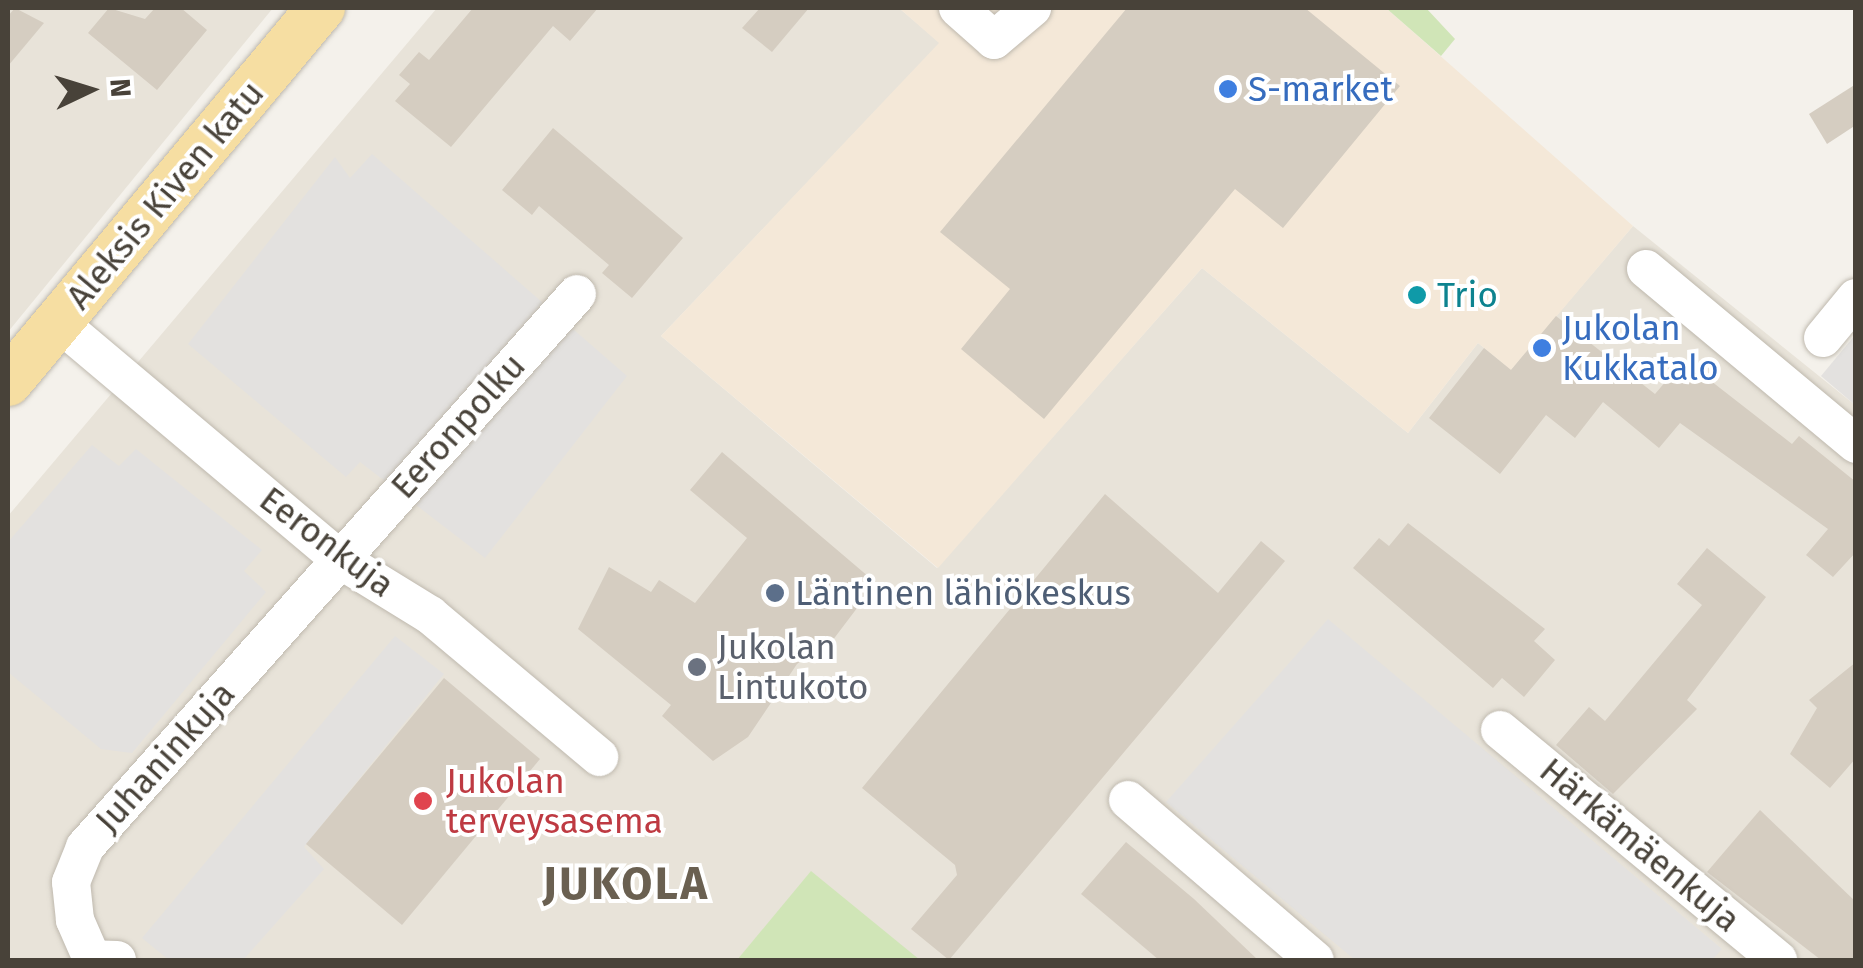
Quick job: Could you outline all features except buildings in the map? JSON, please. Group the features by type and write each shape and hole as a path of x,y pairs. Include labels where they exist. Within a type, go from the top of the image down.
{"main road":[{"name":"Aleksis Kiven katu","path":"8,382 322,8"}],"street":[{"path":"958,8 994,40 1032,8"},
{"path":"1646,269 1856,444"},
{"name":"Eeronpolku","path":"339,559 577,294"},
{"path":"1823,338 1856,298"},
{"name":"Eeronkuja","path":"58,322 339,559 430,615 600,757"},
{"name":"Juhaninkuja","path":"100,960 71,882 85,847 339,559"},
{"name":"Härkämäenkuja","path":"1500,730 1778,960"},
{"path":"1128,800 1315,960"}],"shaded area":[{"path":"8,8 273,8 8,332"},
{"path":"437,8 899,8 940,43 661,336 937,568 1202,268 1408,433 1478,343 1511,369 1633,226 1855,405 1855,960 8,960 8,516"},
{"path":"899,8 1386,8 1633,226 1511,370 1478,343 1408,433 1202,268 938,568 661,336 939,43"},
{"path":"372,154 627,376 485,558 360,462 346,477 188,344 335,157 350,178"},
{"path":"1855,335 1855,405 1821,376"},
{"path":"92,445 119,466 136,449 262,550 244,571 266,592 132,753 101,749 8,672 8,542"},
{"path":"1328,619 1722,949 1712,960 1355,960 1166,802"},
{"path":"395,636 444,674 304,847 324,869 243,960 169,960 142,938"}],"green space":[{"path":"1386,8 1426,8 1455,39 1441,56"},
{"path":"811,871 920,960 737,960"}],"place":[{"name":"S-market","path":"1228,89"},
{"name":"Trio","path":"1417,295"},
{"name":"Jukolan Kukkatalo","path":"1542,348"},
{"name":"Läntinen lähiökeskus","path":"775,593"},
{"name":"Jukolan Lintukoto","path":"697,667"},
{"name":"Jukolan terveysasema","path":"423,801"}],"district":[{"name":"JUKOLA","path":"626,885"}]}
